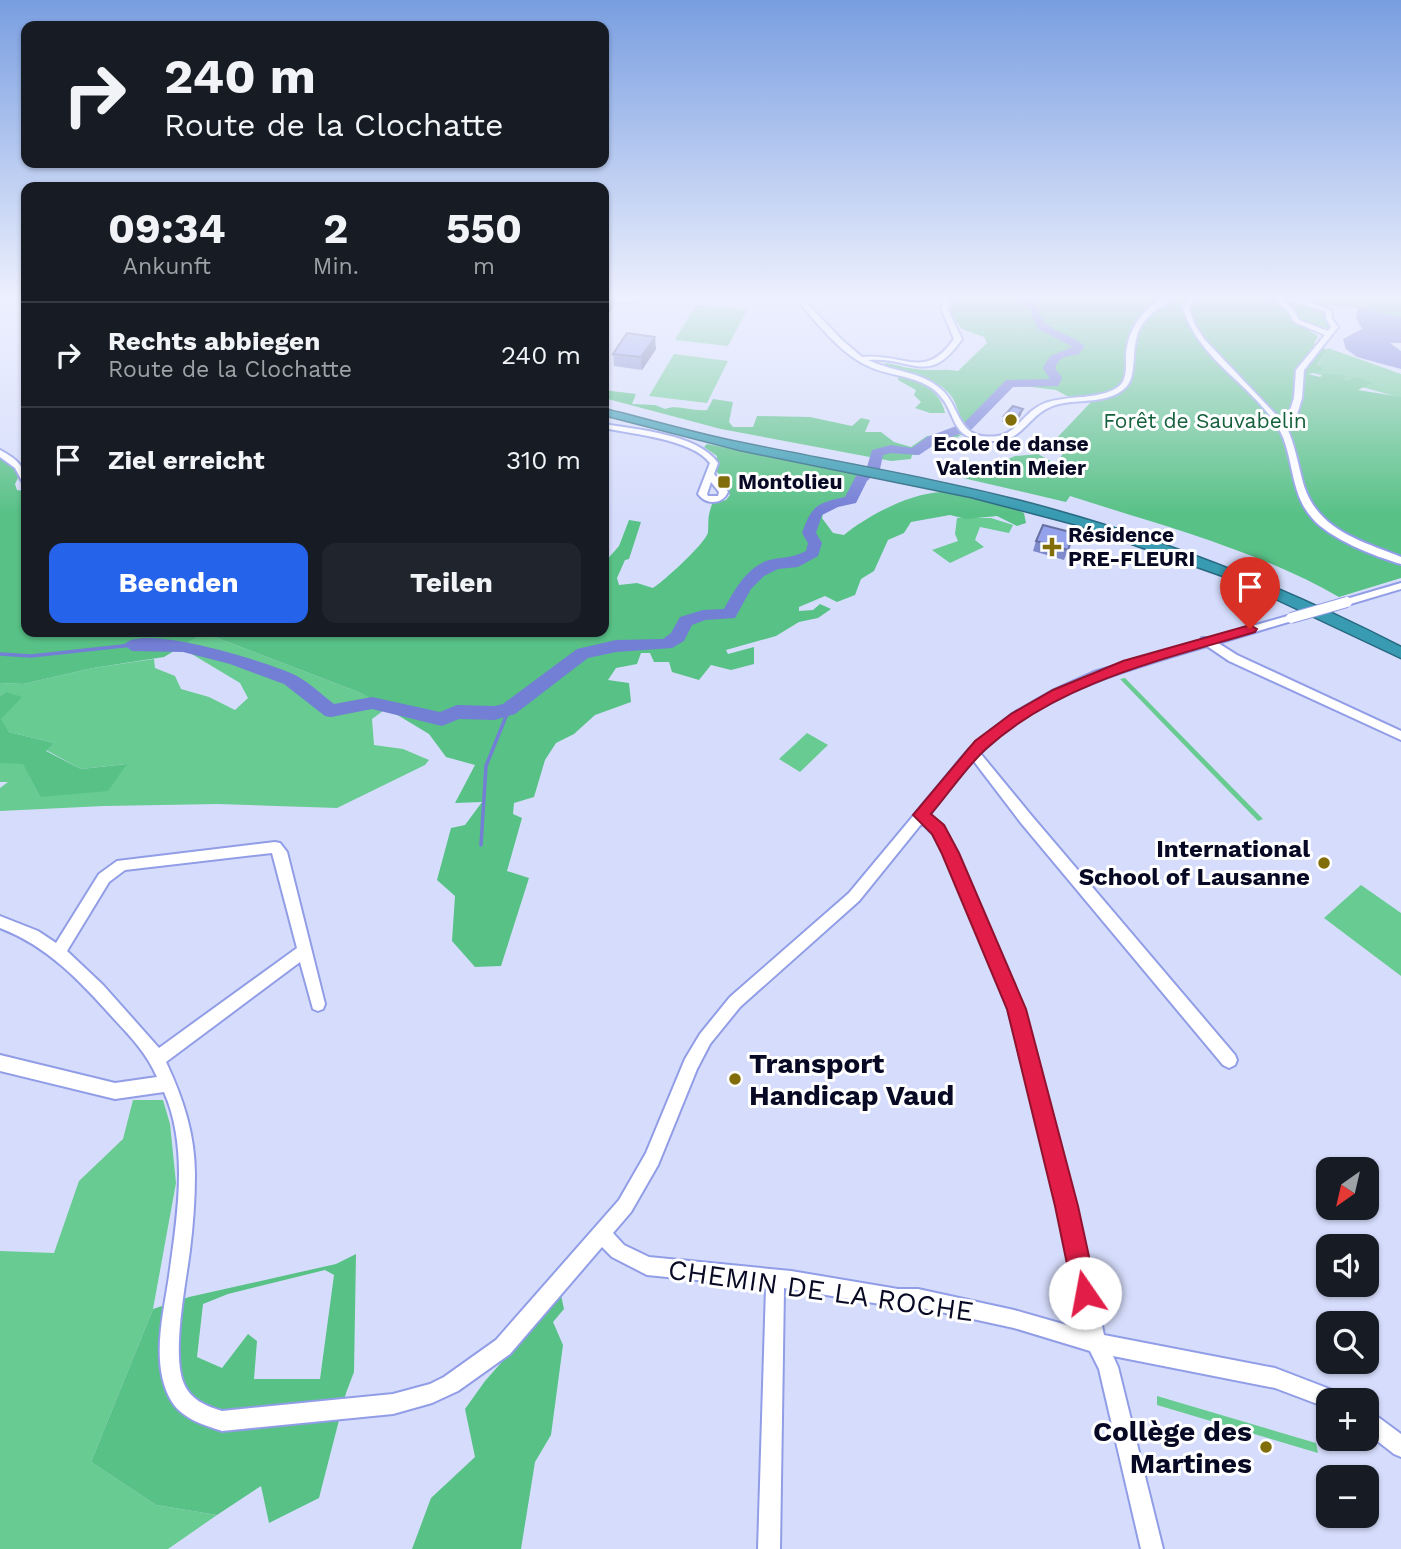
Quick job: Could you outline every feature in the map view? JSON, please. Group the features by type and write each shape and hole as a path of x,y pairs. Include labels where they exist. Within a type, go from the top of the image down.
{"highway":[{"path":"609,407 715,441 1019,500 1111,521 1210,555 1314,598 1401,640"},
{"path":"1019,500 1205,563 1288,598 1401,653"}],"street":[{"path":"882,369 919,379 937,389 947,399 958,426 968,433 987,439 1011,437 1030,415 1043,407 1068,399 1114,393 1126,383 1127,369"},
{"path":"1229,369 1286,432 1306,500 1316,517 1401,561"},
{"path":"1280,423 1292,418 1298,398 1301,369"},
{"path":"609,427 701,449 712,457 709,474"},
{"path":"0,453 21,471"},
{"path":"0,922 36,936 59,951 84,974 158,1059 168,1083 181,1124 188,1178 187,1216 169,1365 178,1394 187,1406 202,1416 222,1421 393,1404 432,1393 476,1368 503,1347 625,1206 643,1176 691,1064 722,1016 854,897 974,752 1017,718 1079,683 1206,641 1401,586"},
{"path":"1206,641 1233,658 1401,736"},
{"path":"974,752 1026,819 1229,1060"},
{"path":"921,815 938,830 951,853 1016,1009 1067,1206 1096,1343 1108,1367 1152,1549"},
{"path":"59,951 104,878 122,865 275,847 280,852 318,1004"},
{"path":"158,1059 305,950"},
{"path":"0,1063 115,1091 168,1083"},
{"name":"CHEMIN DE LA ROCHE","path":"602,1234 618,1251 647,1266 775,1278 898,1298 918,1298 1014,1319 1096,1343 1275,1378 1316,1394"},
{"path":"769,1549 775,1278"},
{"path":"1379,1430 1401,1447"}],"green space":[{"path":"665,369 724,369 707,403 649,396"},
{"name":"Forêt de Sauvabelin","path":"895,369 1322,369 1308,374 1320,377 1325,373 1346,376 1342,379 1347,381 1357,377 1371,383 1358,390 1401,397 1401,578 1339,597 1275,565 1173,528 1070,496 1066,502 963,478 1015,456 1038,454 1056,464 1066,449 1052,443 1093,400 1067,396 1056,390 1015,385 983,415 965,427 956,404 946,390 930,380"},
{"path":"1315,369 1388,369 1401,374 1401,398 1313,373"},
{"path":"898,376 934,392 945,413 930,413 915,408 921,402 914,395 916,390 898,380"},
{"path":"609,391 636,394 632,404 655,405 665,409 675,407 707,410 713,399 733,402 729,422 733,427 753,427 757,416 810,417 852,426 861,418 870,420 865,432 881,432 894,442 911,447 927,436 963,434 956,438 956,442 946,445 931,444 912,455 911,459 891,461 721,429 609,399"},
{"path":"707,444 867,476 860,492 824,509 822,518 833,533 844,535 865,520 903,501 942,492 1016,509 1024,513 1026,523 1017,526 997,516 966,519 950,515 911,522 904,533 888,540 874,571 861,579 855,595 837,602 825,596 799,607 799,611 813,610 820,604 831,609 818,618 799,622 776,636 726,650 728,654 754,647 754,664 731,670 711,665 699,680 672,672 669,662 654,662 650,653 641,653 637,664 616,668 608,680 629,683 631,702 595,715 574,734 556,743 545,760 534,797 514,803 513,814 522,818 507,871 529,878 501,966 475,967 452,941 455,896 437,880 451,828 465,825 482,802 455,803 475,765 446,757 429,734 361,693 214,637 609,637 609,557 619,546 629,520 641,522 629,559 625,560 617,578 619,585 637,583 653,588 675,570 706,537 712,504 726,500 730,495 725,488 728,484 716,471 717,456 704,447"},
{"path":"0,458 13,466 18,478 15,484 17,490 21,491 21,637 197,637 164,657 93,668 23,684 0,683"},
{"path":"957,518 991,518 1013,525 1009,533 980,527 975,540 984,547 950,563 932,550 958,541 955,534"},
{"path":"197,637 214,637 361,693 387,708 372,719 374,745 403,749 429,760 425,765 337,808 218,804 0,811 0,788 8,782 0,782 0,763 23,763 40,797 126,764 81,769 46,750 54,743 9,732 0,719 6,692 0,696 0,683 23,684 93,668 154,659 155,668 175,676 181,689 209,697 235,710 248,698 240,683 180,647"},
{"path":"1125,678 1263,819 1258,821 1120,679"},
{"path":"6,692 22,697 1,719 9,732 54,743 46,751 81,769 127,764 108,791 40,797 23,764 0,763 0,696"},
{"path":"807,733 828,745 800,772 779,759"},
{"path":"1361,885 1401,913 1401,976 1324,918"},
{"path":"133,1100 163,1100 170,1124 176,1183 153,1309 91,1462 156,1505 217,1515 168,1549 0,1549 0,1251 54,1253 79,1181 123,1139"},
{"path":"356,1254 354,1372 319,1498 269,1523 261,1486 217,1515 156,1505 91,1462 153,1309 189,1297 336,1264","holes":["325,1270 334,1275 320,1379 254,1379 257,1341 248,1334 222,1368 197,1357 203,1304 228,1294"]},
{"path":"561,1295 564,1309 553,1322 563,1345 551,1435 535,1462 521,1549 412,1549 431,1498 475,1457 465,1409 485,1381"},
{"path":"1157,1396 1316,1443 1318,1453 1157,1405"}],"building":[{"path":"1013,406 1023,409 1017,417 1004,416"},
{"path":"1043,525 1074,533 1068,550 1036,541"}],"waterway":[{"path":"132,645 183,646 235,660 290,680 331,711 372,703 442,719 457,712 495,713 509,709 583,653 616,646 666,644 678,637 686,621 703,615 729,614 745,586 759,573 775,564 793,564 813,553 815,543 809,533 816,513 833,504 851,500 861,479 873,469 877,453 891,449 914,452 932,440 968,426 1010,383 1054,383 1056,378 1050,369"},
{"path":"0,654 31,656 132,645"},
{"path":"481,845 486,766 509,709"}],"place":[{"name":"Ecole de danse Valentin Meier","path":"1011,420"},
{"name":"Montolieu","path":"724,482"},
{"name":"Résidence PRE-FLEURI","path":"1052,547"},
{"name":"International School of Lausanne","path":"1324,863"},
{"name":"Transport Handicap Vaud","path":"735,1079"},
{"name":"Collège des Martines","path":"1266,1447"}],"route":[{"path":"1085,1293 1067,1206 1016,1009 951,853 938,830 921,815 980,745 1058,693 1098,675 1250,629"}]}
